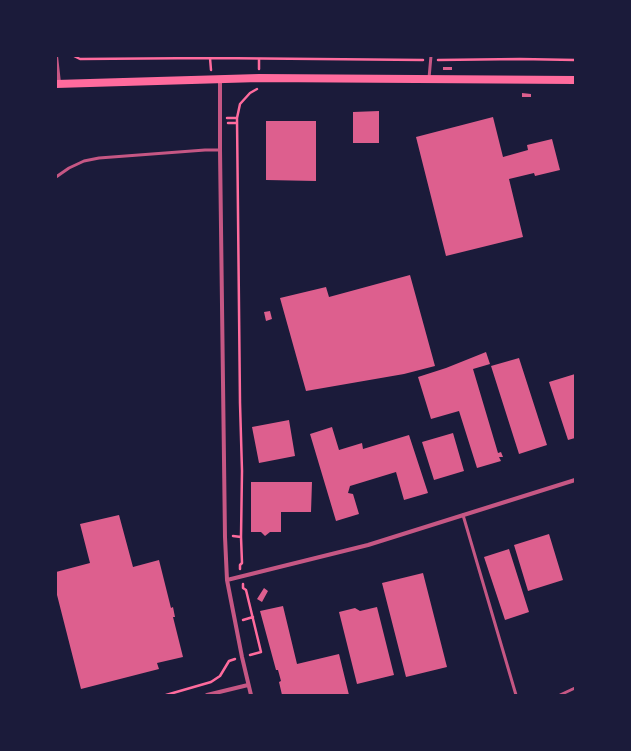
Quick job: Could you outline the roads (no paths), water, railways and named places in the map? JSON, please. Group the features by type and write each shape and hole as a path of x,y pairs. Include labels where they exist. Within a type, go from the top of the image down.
{"main road":[{"path":"58,83 260,78 575,80"}],"street":[{"path":"56,56 58,83"},
{"path":"220,80 225,536 227,580 251,695"},
{"path":"227,580 368,545 575,480"},
{"path":"207,695 248,685"}],"lane":[{"path":"429,79 431,56"},
{"path":"56,177 69,168 84,161 100,158 200,150 220,150"},
{"path":"463,515 516,695"},
{"path":"560,695 575,688"}]}
